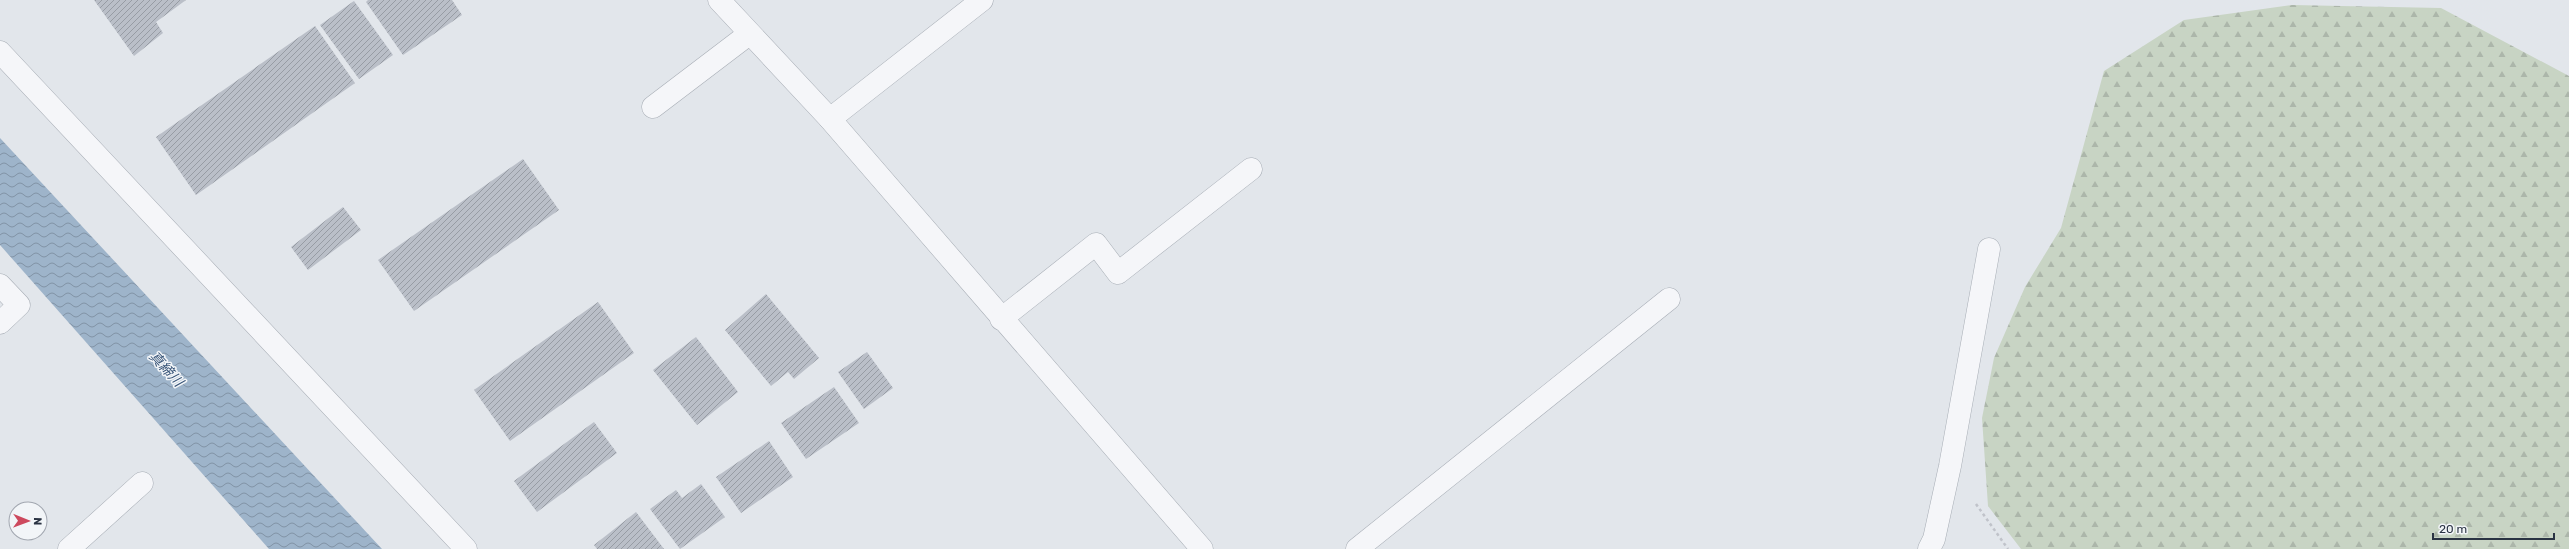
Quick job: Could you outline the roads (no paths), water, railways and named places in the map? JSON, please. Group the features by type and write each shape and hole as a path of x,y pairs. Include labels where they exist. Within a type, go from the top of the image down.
{"street":[{"path":"719,0 748,34 830,119 1202,549"},
{"path":"830,119 982,0"},
{"path":"652,107 748,34"},
{"path":"0,52 466,549"},
{"path":"1002,319 1096,244 1118,273 1251,169"},
{"path":"1930,549 1934,539 1950,466 1989,249"},
{"path":"0,285 19,305 0,323"},
{"path":"1357,549 1670,298"},
{"path":"69,549 142,483"}],"water":[{"name":"真締川","path":"0,138 382,549 269,549 0,245"}]}
